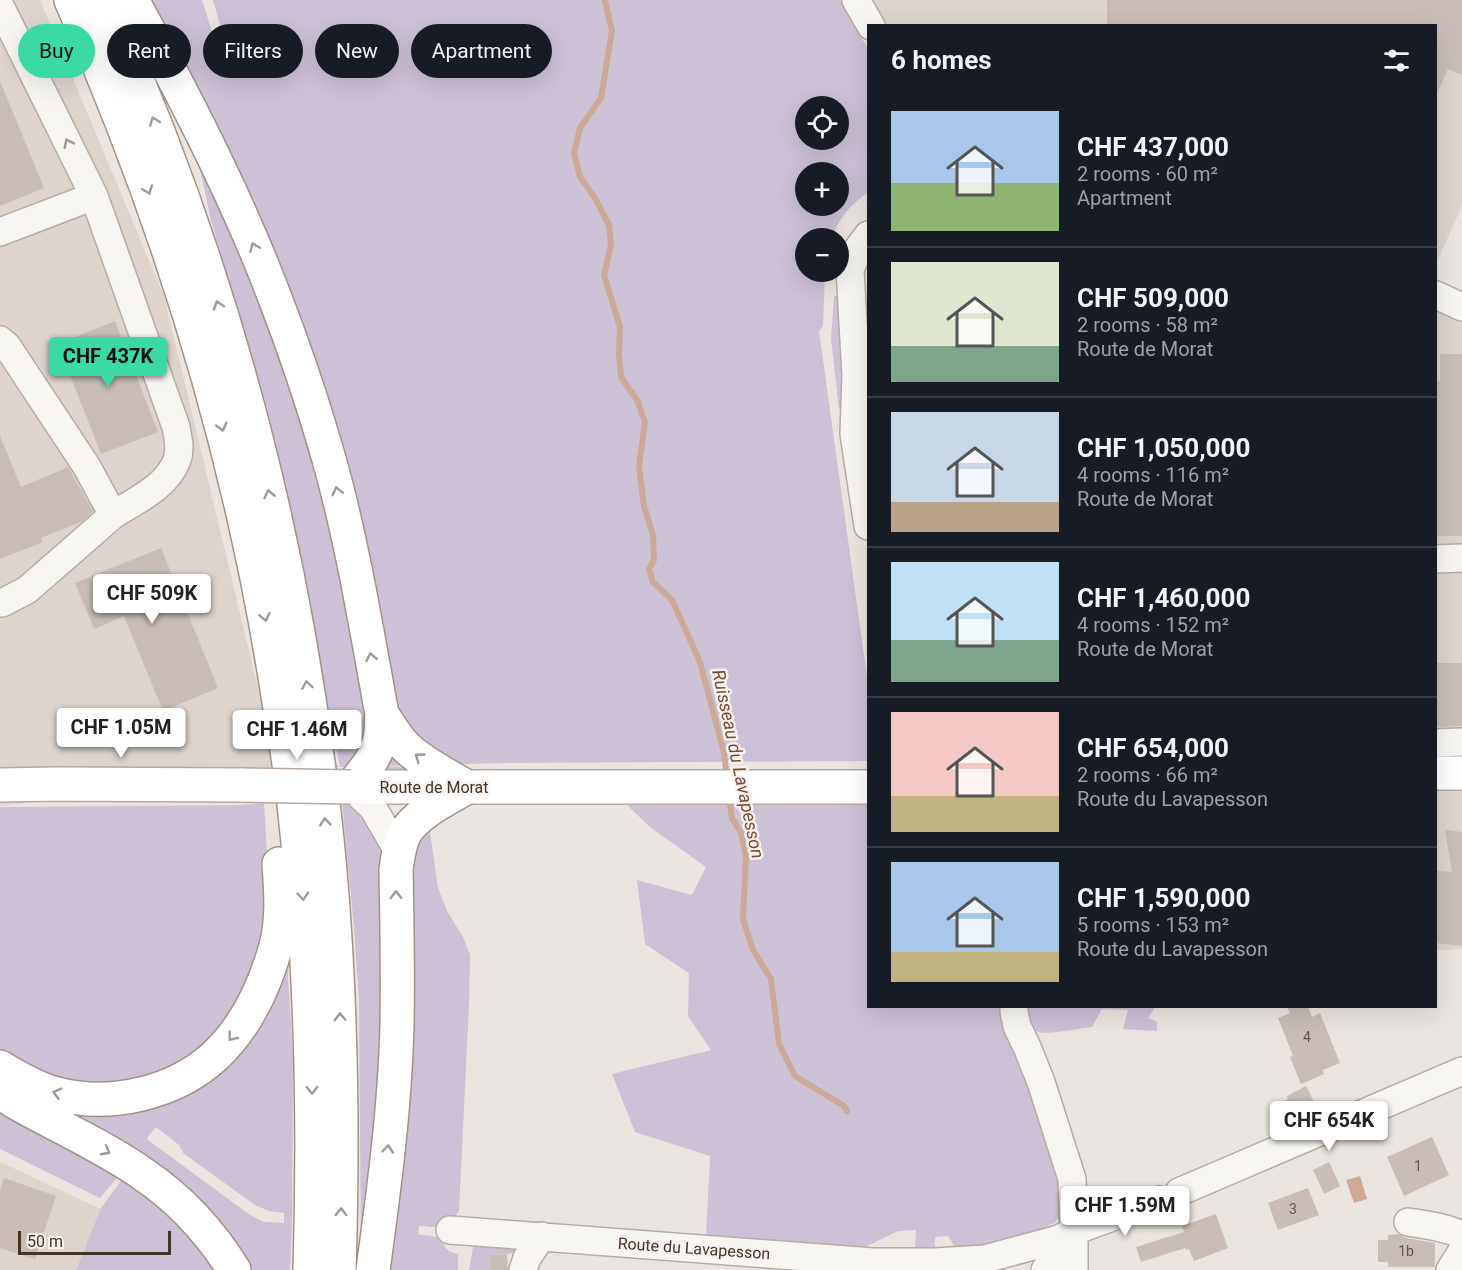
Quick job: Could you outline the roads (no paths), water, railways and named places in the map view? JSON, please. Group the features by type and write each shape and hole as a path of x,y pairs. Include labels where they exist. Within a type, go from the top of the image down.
{"main road":[{"path":"71,0 117,108 194,327 237,487 271,650 291,778 306,947 312,1111 310,1270"},
{"path":"103,0 168,158 221,316 266,478 292,602 321,784 334,925 342,1089 339,1270"},
{"path":"132,0 209,148 261,263 310,397 332,472 351,548 382,714 380,739 376,753 351,787"},
{"path":"0,1067 24,1082 58,1095 91,1099 124,1098 164,1088 194,1072 215,1056 232,1038 248,1014 262,987 276,944 281,903 277,814 267,722 271,650"},
{"path":"373,1270 387,1165 397,1025 396,870 399,851 404,835 411,824 467,787 408,749 393,732 382,714"},
{"path":"1437,773 1462,773"},
{"name":"Route de Morat","path":"0,785 867,787"},
{"path":"1437,795 1462,795"},
{"path":"0,1092 144,1174 175,1199 203,1227 234,1270"}],"street":[{"path":"856,0 870,24"},
{"path":"0,6 94,196 173,417 179,444 177,460 166,478 113,515 27,590 2,603"},
{"path":"0,232 94,196"},
{"path":"867,236 859,247 850,270 856,375 854,434 867,519"},
{"path":"1437,295 1462,307"},
{"path":"0,340 7,346 87,467 113,515"},
{"path":"1437,559 1462,558"},
{"path":"1437,733 1462,733"},
{"path":"1437,742 1462,742"},
{"path":"351,787 373,808 399,851"},
{"path":"1014,1008 1017,1026 1041,1082 1072,1179 1067,1235 1074,1270"},
{"name":"Route du Lavapesson","path":"450,1230 873,1262 985,1259 1067,1235 1169,1196 1462,1071"},
{"path":"1408,1222 1436,1226 1462,1235"},
{"path":"1045,1270 1067,1235"},
{"path":"523,1270 527,1257 542,1236"},
{"path":"1450,1270 1462,1251"}],"waterway":[{"name":"Ruisseau du Lavapesson","path":"605,0 612,31 601,98 580,128 574,153 580,177 595,198 609,225 611,245 604,275 620,327 621,377 637,400 645,422 639,466 644,506 653,535 654,560 649,569 653,582 672,600 700,662 724,753 727,778"},
{"name":"Ruisseau du Lavapesson","path":"729,797 732,818 741,833 746,857 743,919 753,950 771,979 779,1044 795,1076 844,1106 847,1111"}]}
